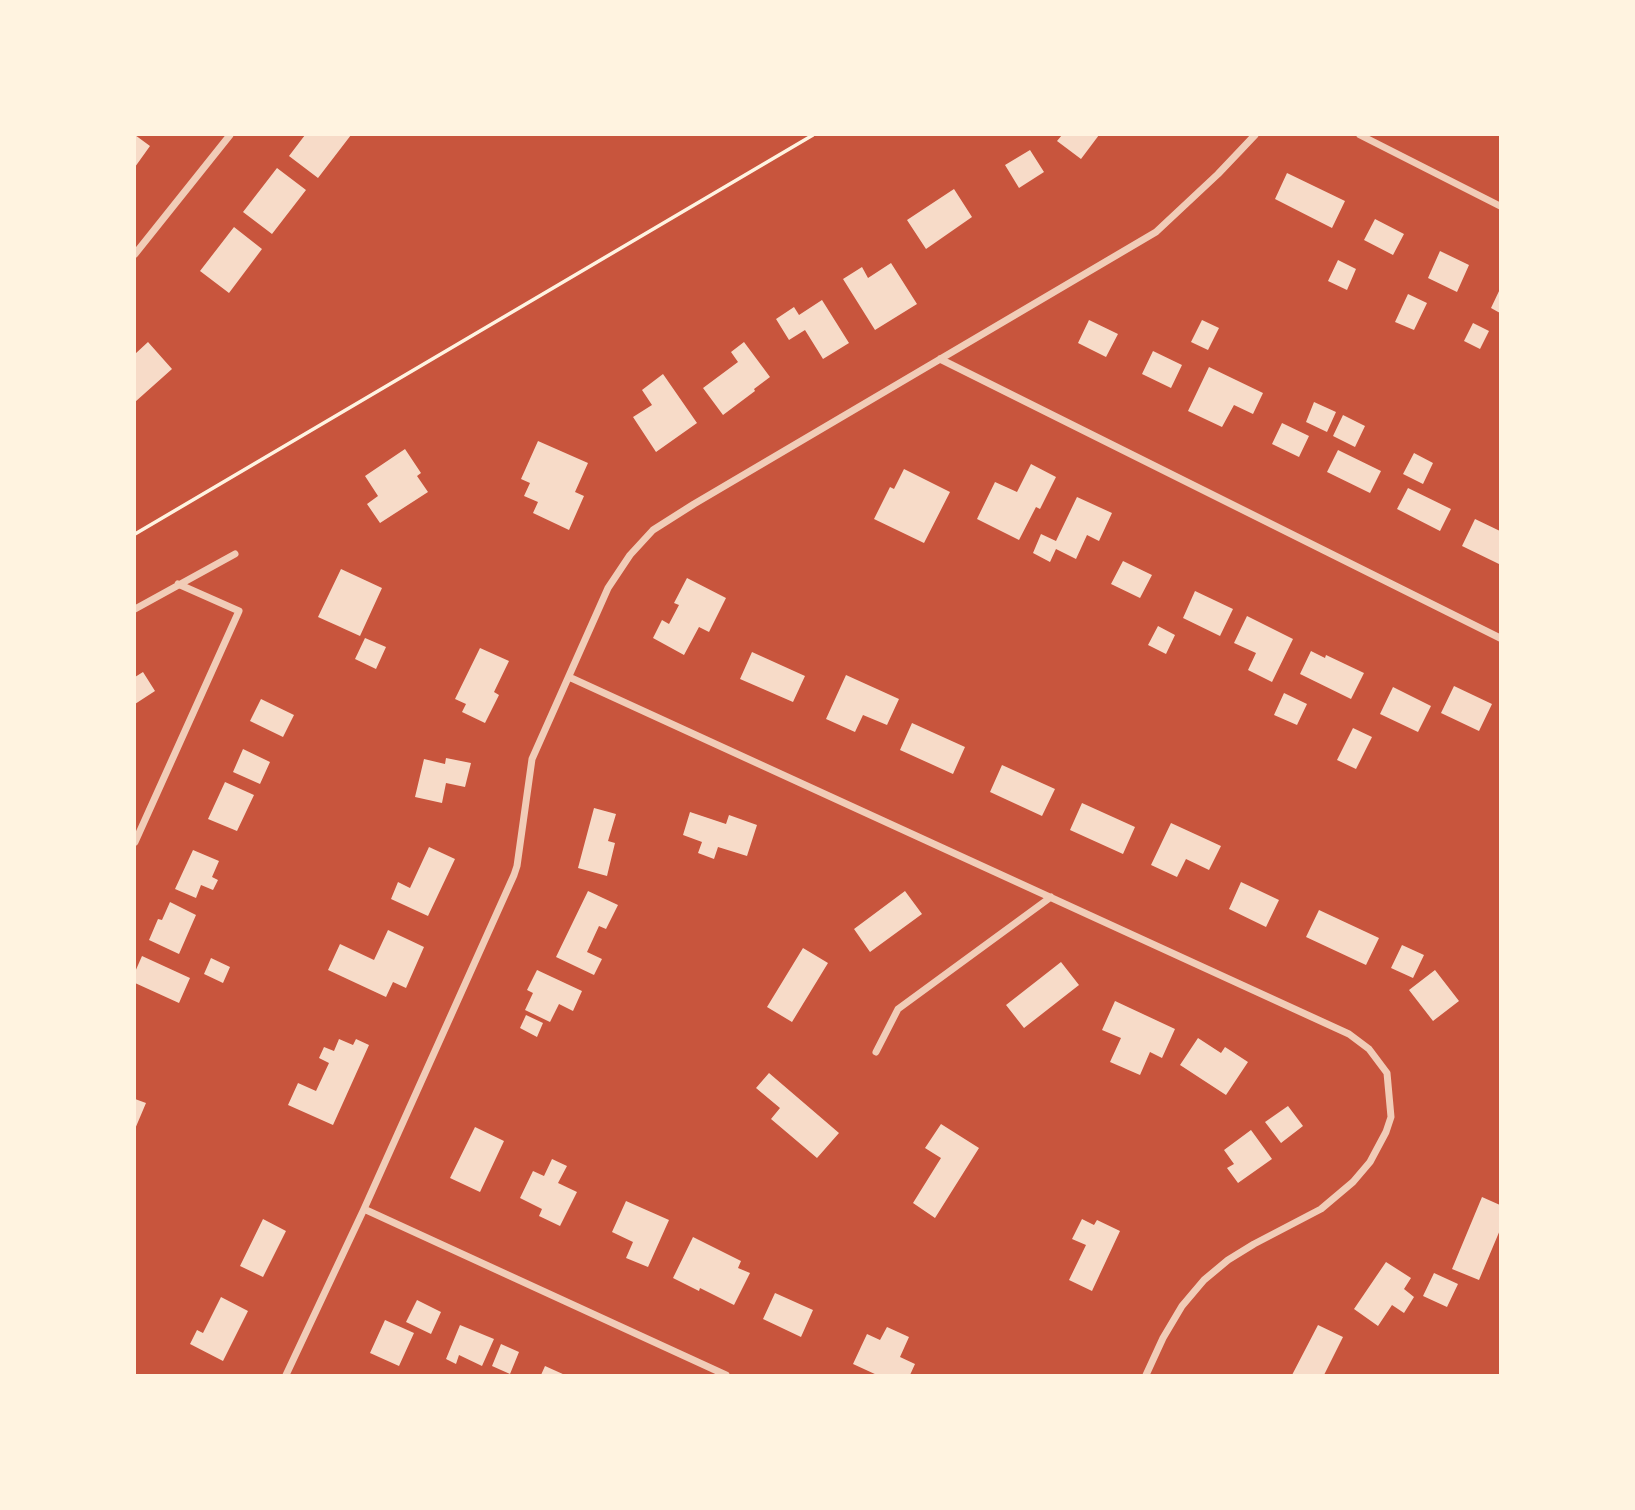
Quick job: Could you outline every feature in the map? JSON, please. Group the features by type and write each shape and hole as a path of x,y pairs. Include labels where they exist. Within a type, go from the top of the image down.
{"street":[{"path":"135,254 230,135"},
{"path":"286,1375 514,875 532,758 608,588 630,555 653,530 706,497 1156,232 1255,135"},
{"path":"1360,135 1500,206"},
{"path":"940,359 1500,638"},
{"path":"135,609 235,554"},
{"path":"135,842 239,611 178,584"},
{"path":"569,677 1349,1034 1369,1049 1387,1073 1391,1117 1370,1162 1346,1189 1321,1209 1227,1260 1204,1280 1182,1306 1146,1375"},
{"path":"876,1052 898,1009 1051,897"},
{"path":"364,1209 726,1375"}],"path":[{"path":"135,534 813,135"}],"building":[{"path":"135,135 150,146 135,167"},
{"path":"305,135 351,135 318,178 289,156"},
{"path":"1062,135 1099,135 1081,159 1057,141"},
{"path":"1030,150 1044,172 1019,188 1005,165"},
{"path":"277,168 306,190 272,234 243,212"},
{"path":"1287,173 1345,201 1332,228 1275,199"},
{"path":"954,189 972,217 926,249 907,220"},
{"path":"1375,219 1404,234 1393,255 1364,240"},
{"path":"234,227 262,249 229,293 200,271"},
{"path":"1440,251 1469,265 1457,292 1428,278"},
{"path":"1338,260 1356,269 1347,290 1328,281"},
{"path":"891,263 917,304 875,330 843,279 862,267 868,278"},
{"path":"1500,289 1500,313 1491,308"},
{"path":"1408,294 1427,303 1414,330 1395,322"},
{"path":"822,300 849,343 823,359 805,330 789,340 776,319 794,307 799,315"},
{"path":"1089,320 1118,334 1106,357 1078,343"},
{"path":"1202,320 1219,328 1208,350 1191,342"},
{"path":"1473,323 1489,331 1480,349 1464,341"},
{"path":"148,342 172,369 135,402 135,354"},
{"path":"744,342 770,377 723,415 703,388 738,362 731,352"},
{"path":"1153,351 1182,365 1171,388 1142,374"},
{"path":"1209,367 1263,393 1253,414 1234,405 1222,427 1188,411"},
{"path":"663,374 697,423 656,452 633,417 652,405 642,390"},
{"path":"1314,402 1336,412 1327,432 1306,422"},
{"path":"1343,415 1365,426 1355,447 1333,436"},
{"path":"1282,423 1309,436 1299,457 1272,444"},
{"path":"538,441 588,463 575,492 584,496 569,530 533,513 538,502 524,496 530,483 521,479"},
{"path":"405,449 421,473 417,476 428,492 380,523 367,504 378,496 365,476"},
{"path":"1338,450 1381,471 1370,493 1327,472"},
{"path":"1414,453 1433,463 1423,484 1403,474"},
{"path":"1031,464 1056,477 1040,509 1036,507 1019,540 977,519 995,482 1017,492"},
{"path":"904,469 950,492 924,543 874,519 890,487 894,489"},
{"path":"1408,488 1451,509 1440,531 1397,509"},
{"path":"1077,497 1112,513 1099,541 1087,535 1076,559 1056,549 1050,562 1033,553 1041,534 1056,541"},
{"path":"1475,519 1500,531 1499,564 1462,546"},
{"path":"1123,561 1152,575 1140,598 1111,584"},
{"path":"341,569 382,588 360,636 318,617"},
{"path":"687,578 726,598 709,632 699,627 684,655 653,638 662,620 669,624 679,605 674,603"},
{"path":"1195,591 1233,609 1220,636 1183,618"},
{"path":"1247,616 1293,639 1272,682 1248,670 1256,653 1234,643"},
{"path":"1158,626 1175,635 1166,654 1148,645"},
{"path":"365,638 386,647 376,669 355,659"},
{"path":"480,648 509,661 494,692 499,695 485,723 462,712 466,704 455,699"},
{"path":"1311,651 1364,673 1351,699 1300,674"},
{"path":"752,652 805,676 793,702 740,679"},
{"path":"143,672 155,691 135,704 135,677"},
{"path":"846,675 899,699 887,725 863,715 855,732 826,719"},
{"path":"1454,686 1492,704 1479,731 1441,713"},
{"path":"1393,687 1431,706 1418,732 1380,714"},
{"path":"1284,693 1307,704 1297,725 1274,715"},
{"path":"261,699 294,715 283,737 250,721"},
{"path":"912,723 965,747 953,774 900,750"},
{"path":"1353,728 1372,737 1356,769 1337,760"},
{"path":"243,749 270,762 260,784 233,772"},
{"path":"446,758 471,763 465,787 446,783 442,803 415,797 424,759 445,764"},
{"path":"1002,765 1055,789 1042,816 990,792"},
{"path":"225,782 254,795 237,831 208,819"},
{"path":"1082,803 1135,827 1123,854 1070,830"},
{"path":"594,808 616,814 608,841 615,843 607,876 578,868"},
{"path":"690,812 726,824 729,815 757,825 747,856 718,847 714,859 698,853 702,842 683,835"},
{"path":"1171,823 1221,846 1209,870 1186,859 1177,877 1151,865"},
{"path":"429,847 455,859 428,916 391,899 398,882 410,888"},
{"path":"193,850 219,861 212,877 218,880 213,890 201,885 196,898 175,889"},
{"path":"1241,882 1279,900 1266,927 1229,909"},
{"path":"588,891 618,905 606,929 599,926 587,952 602,959 594,975 556,957"},
{"path":"905,891 922,914 870,952 854,929"},
{"path":"170,902 196,915 179,954 149,940 158,919 162,920"},
{"path":"1319,910 1379,938 1366,965 1306,937"},
{"path":"388,930 424,947 406,988 393,982 386,997 328,970 340,944 374,960"},
{"path":"1402,945 1424,955 1413,978 1391,968"},
{"path":"803,948 828,963 792,1022 767,1007"},
{"path":"142,956 190,978 179,1003 135,983 135,972"},
{"path":"211,958 230,967 223,983 204,974"},
{"path":"1061,962 1079,985 1024,1028 1006,1005"},
{"path":"537,970 582,991 573,1011 559,1004 550,1022 525,1010 533,993 527,990"},
{"path":"1435,970 1459,1001 1433,1021 1409,990"},
{"path":"1115,1001 1175,1029 1162,1058 1150,1052 1140,1075 1110,1062 1121,1038 1102,1030"},
{"path":"526,1015 543,1023 537,1037 520,1028"},
{"path":"1198,1038 1221,1053 1225,1047 1248,1062 1226,1095 1180,1065"},
{"path":"339,1039 353,1045 356,1039 369,1045 333,1125 288,1105 298,1083 316,1091 329,1063 319,1058 324,1047 334,1051"},
{"path":"769,1073 839,1133 817,1158 771,1119 780,1108 756,1088"},
{"path":"135,1099 146,1103 135,1129"},
{"path":"1288,1106 1303,1126 1281,1143 1265,1122"},
{"path":"941,1124 979,1148 935,1218 913,1203 941,1158 925,1148"},
{"path":"475,1127 504,1141 480,1192 450,1178"},
{"path":"1251,1130 1272,1159 1238,1183 1227,1168 1234,1164 1224,1150"},
{"path":"552,1159 567,1166 558,1183 577,1192 560,1226 539,1216 542,1209 520,1198 533,1171 544,1176"},
{"path":"1482,1197 1500,1205 1500,1230 1479,1280 1452,1269"},
{"path":"626,1201 669,1220 648,1267 626,1258 633,1242 612,1232"},
{"path":"263,1219 286,1231 263,1277 240,1266"},
{"path":"1082,1219 1094,1225 1097,1220 1120,1231 1092,1291 1069,1280 1086,1245 1072,1239"},
{"path":"693,1237 741,1261 738,1268 750,1273 734,1305 673,1278"},
{"path":"1386,1262 1411,1278 1404,1289 1414,1297 1404,1313 1392,1305 1378,1326 1354,1309"},
{"path":"1434,1273 1458,1284 1447,1307 1423,1296"},
{"path":"775,1293 813,1310 801,1337 763,1319"},
{"path":"221,1297 248,1311 223,1361 190,1344 197,1330 203,1333"},
{"path":"417,1300 441,1312 431,1334 406,1322"},
{"path":"385,1320 414,1333 399,1366 370,1353"},
{"path":"460,1325 494,1339 482,1366 459,1355 456,1364 446,1359"},
{"path":"1318,1325 1343,1337 1324,1375 1292,1375"},
{"path":"887,1327 909,1337 900,1357 915,1364 910,1375 877,1375 853,1364 867,1334 880,1340"},
{"path":"501,1344 519,1352 510,1374 492,1366"},
{"path":"545,1366 565,1375 541,1375"}]}
